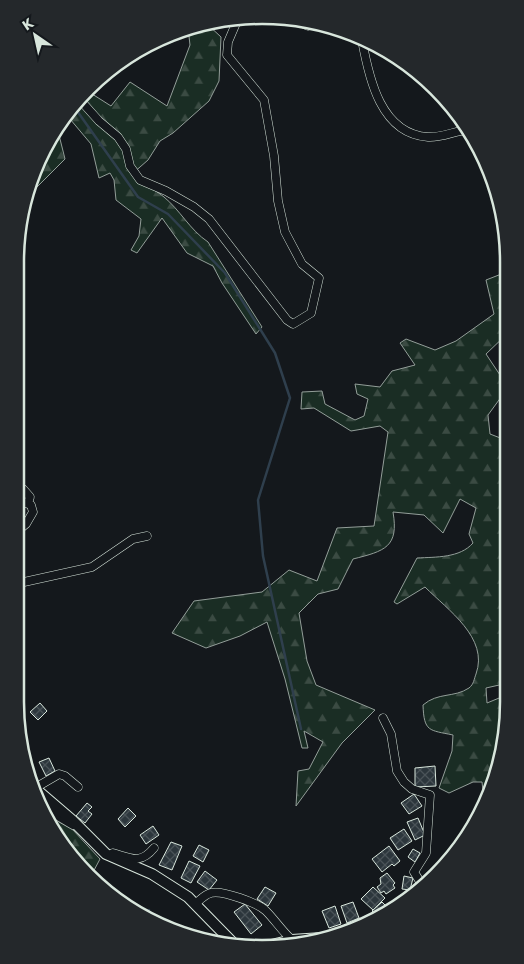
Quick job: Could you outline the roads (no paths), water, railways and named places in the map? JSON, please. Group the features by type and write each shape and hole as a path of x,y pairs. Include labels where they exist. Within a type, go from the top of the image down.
{"main road":[{"path":"43,796 106,854 152,874 194,904 228,938"}],"street":[{"path":"84,104 99,121 118,137 126,149 130,166 140,180 166,191 194,207 209,219 287,320 293,324 298,322 311,313 319,278 302,264 285,232 278,201 274,156 264,100 227,55 228,42 236,25"},
{"path":"364,47 379,100 394,124 412,135 430,137 461,132"},
{"path":"24,490 30,497 28,504"},
{"path":"24,502 31,505 33,512 24,526"},
{"path":"24,582 92,567 133,539 147,536"},
{"path":"383,718 391,734 397,771 404,782 412,789 430,795 426,853 414,872 419,881"},
{"path":"38,783 59,774 65,776 78,787"},
{"path":"51,812 83,831"},
{"path":"101,850 139,860 144,859 154,848"},
{"path":"194,904 210,893 225,893 265,910 275,924 290,938"}],"waterway":[{"path":"78,112 138,197 168,214 225,273 275,353 290,398 258,500 263,556 301,729"}]}
